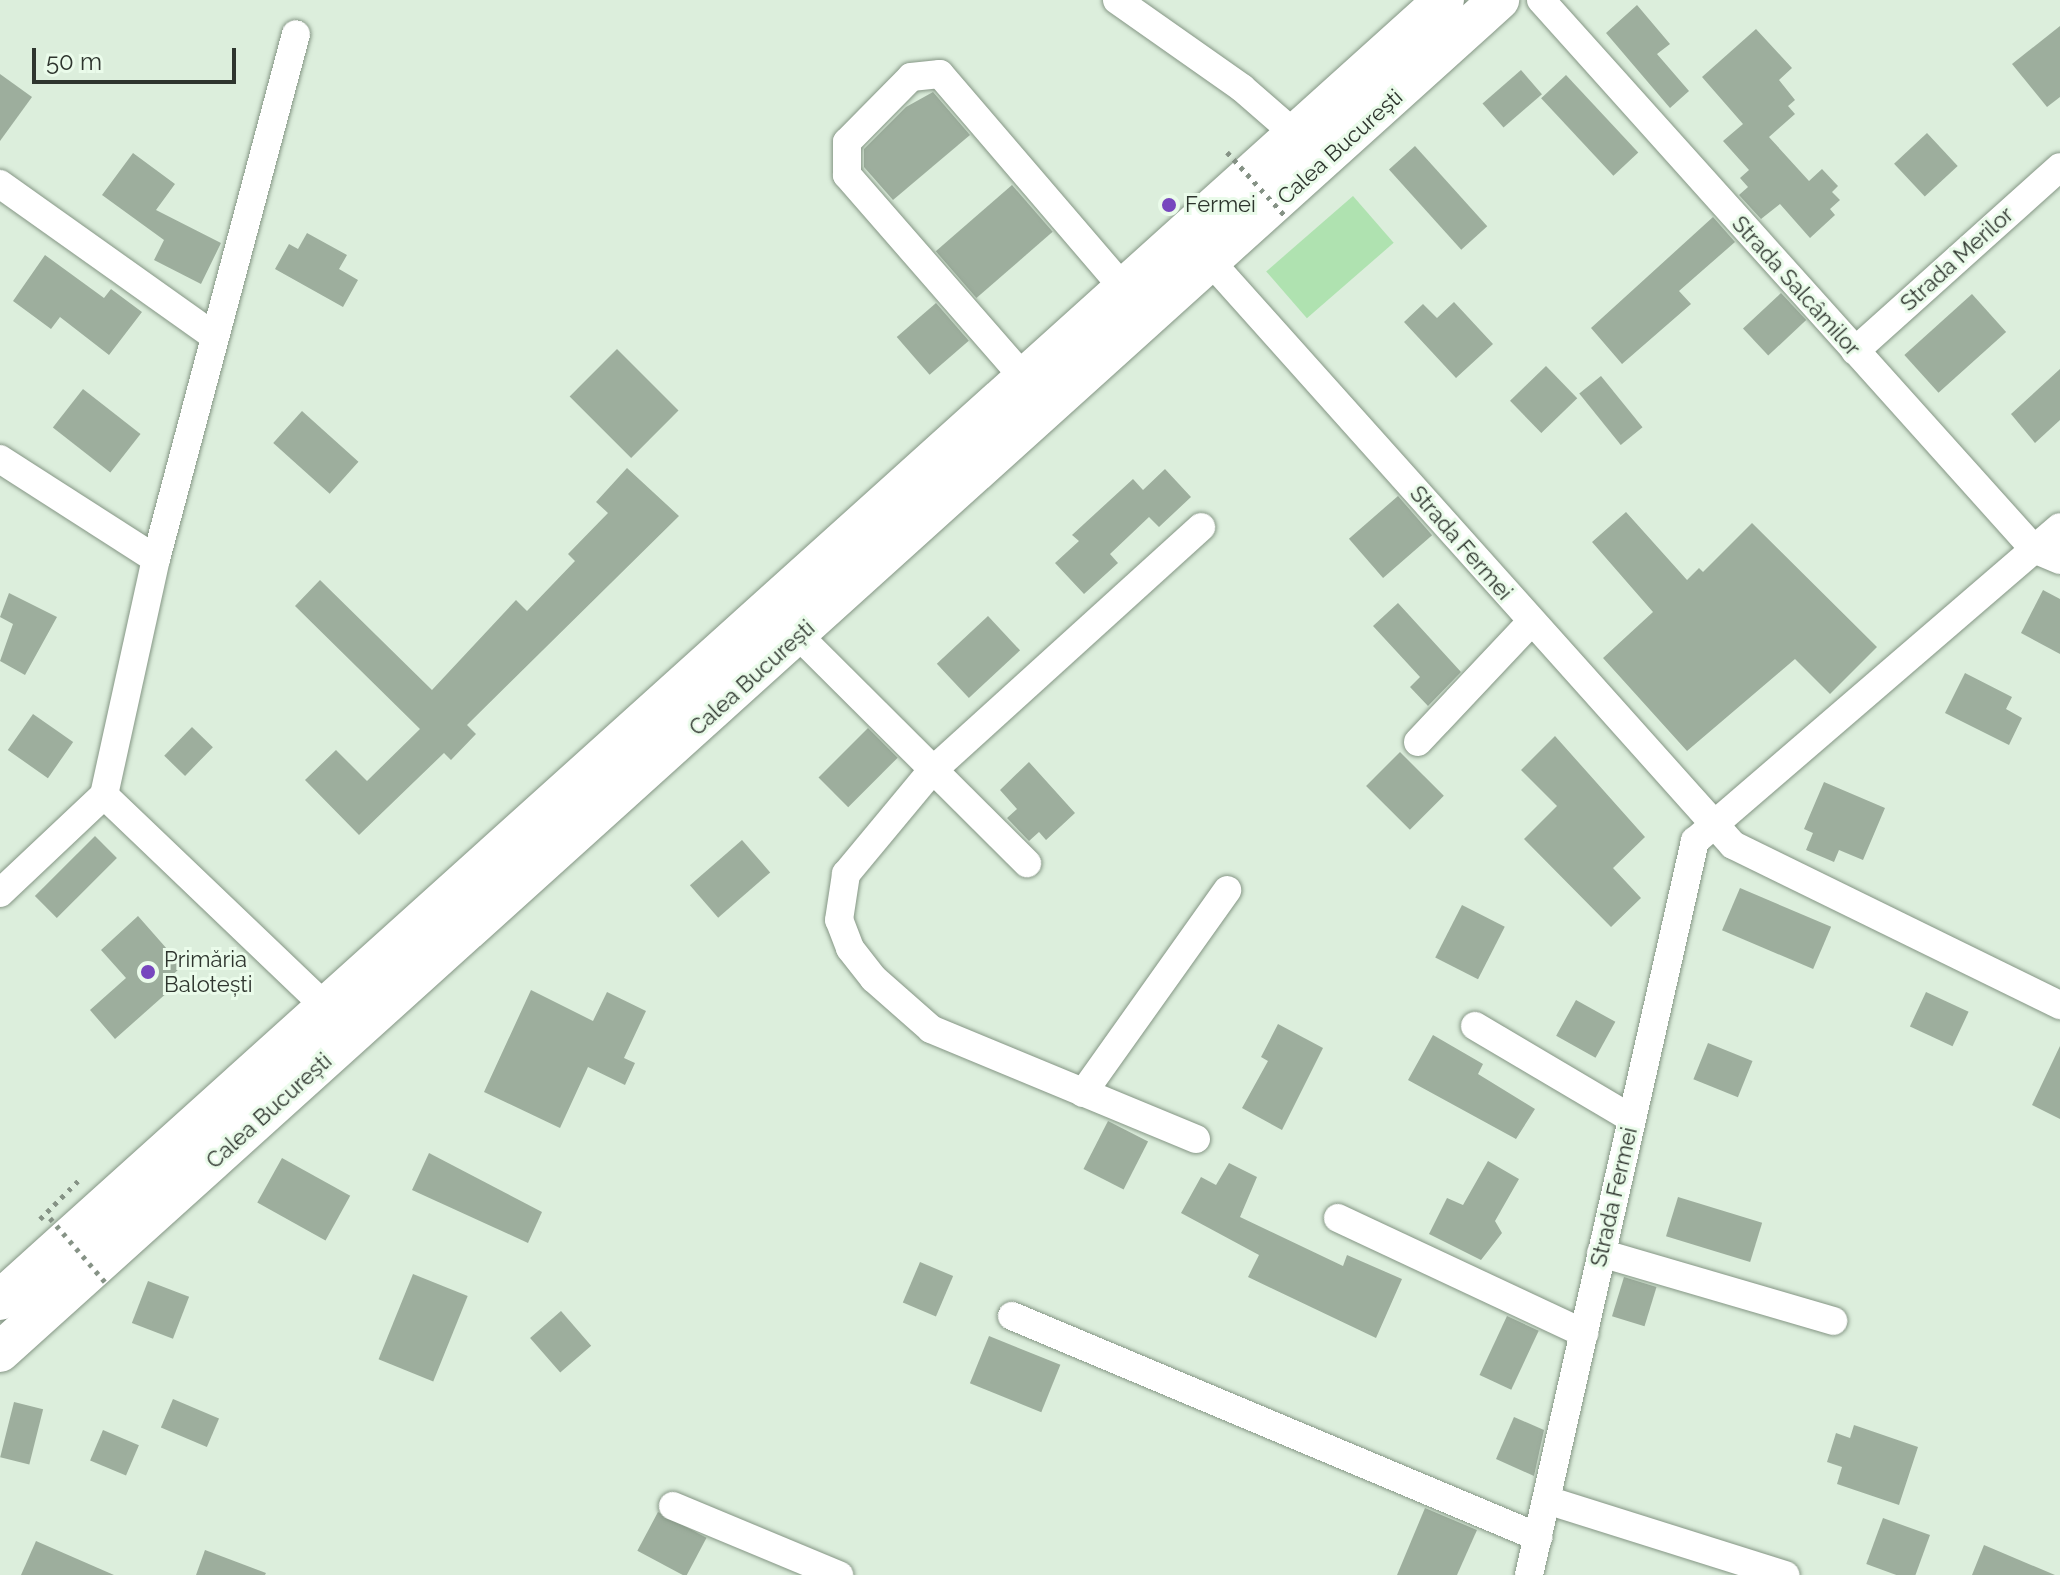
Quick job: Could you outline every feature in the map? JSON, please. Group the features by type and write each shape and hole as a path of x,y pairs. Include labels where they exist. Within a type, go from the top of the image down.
{"highway":[{"name":"Calea București","path":"0,1300 1444,0"},
{"name":"Calea București","path":"0,1352 799,636 1499,0"}],"street":[{"path":"1117,0 1242,88 1296,135"},
{"name":"Strada Salcâmilor","path":"1541,0 2034,549 2060,560"},
{"path":"0,893 104,795 156,559 296,34"},
{"path":"1025,379 847,175 847,142 911,77 940,74 1125,290"},
{"name":"Strada Merilor","path":"1855,351 2060,167"},
{"path":"0,184 214,336"},
{"name":"Strada Fermei","path":"1212,263 1709,824 1759,863 2060,1005"},
{"path":"0,459 156,559"},
{"path":"1196,1139 931,1029 874,979 850,948 839,920 846,874 930,773 1201,527"},
{"path":"1709,824 2060,527"},
{"path":"1418,742 1531,622"},
{"path":"799,636 930,773 1027,863"},
{"path":"104,795 326,1007"},
{"name":"Strada Fermei","path":"1529,1575 1695,841 1709,824"},
{"path":"1083,1093 1227,890"},
{"path":"1475,1026 1632,1119"},
{"path":"1338,1218 1584,1333"},
{"path":"1601,1253 1833,1321"},
{"path":"1012,1316 1538,1537"},
{"path":"1547,1500 1785,1575"},
{"path":"673,1506 839,1575"}],"path":[{"path":"1227,152 1287,218"},
{"path":"50,1218 105,1282"}],"green space":[{"path":"1353,196 1394,243 1307,318 1266,271"}],"building":[{"path":"1637,5 1670,44 1657,54 1689,91 1670,108 1606,33"},
{"path":"2060,26 2060,97 2047,107 2012,64"},
{"path":"1756,29 1792,68 1779,80 1795,100 1788,106 1795,114 1769,137 1809,181 1822,169 1838,186 1832,192 1840,200 1830,209 1835,215 1810,238 1780,204 1761,219 1739,195 1748,187 1740,178 1749,170 1723,141 1743,124 1702,77"},
{"path":"1521,70 1542,94 1504,128 1483,103"},
{"path":"0,74 32,97 0,141"},
{"path":"1566,75 1638,153 1613,176 1541,98"},
{"path":"933,92 970,135 893,200 864,167 864,149 906,107"},
{"path":"1927,133 1958,166 1925,197 1894,164"},
{"path":"1415,146 1487,226 1461,250 1389,169"},
{"path":"133,153 175,184 156,210 221,243 201,284 154,260 164,240 102,195"},
{"path":"1012,185 1053,232 976,298 936,251"},
{"path":"1713,217 1735,242 1679,291 1691,304 1622,364 1591,328"},
{"path":"307,233 347,255 339,269 358,280 343,307 275,269 289,244 298,249"},
{"path":"45,255 104,298 111,289 142,312 109,355 60,317 51,329 13,301"},
{"path":"1781,293 1806,320 1768,356 1743,328"},
{"path":"1972,294 2006,332 1938,393 1904,355"},
{"path":"1454,302 1493,344 1456,378 1404,322 1423,304 1437,318"},
{"path":"936,303 969,341 930,375 897,337"},
{"path":"617,349 679,411 631,458 570,396"},
{"path":"1546,366 1577,398 1541,433 1510,401"},
{"path":"2060,369 2060,420 2035,443 2011,414"},
{"path":"1601,376 1643,427 1621,445 1579,394"},
{"path":"83,389 141,434 110,473 53,428"},
{"path":"302,411 358,462 330,494 273,443"},
{"path":"627,468 679,516 467,725 476,734 451,760 444,753 359,835 305,780 336,750 367,781 420,729 295,606 320,580 432,690 516,600 527,611 575,561 568,554 608,513 596,502"},
{"path":"1165,469 1191,497 1159,527 1149,517 1110,554 1118,563 1084,594 1055,563 1079,541 1072,535 1133,479 1143,490"},
{"path":"1398,496 1432,535 1383,578 1349,539"},
{"path":"1626,512 1687,580 1699,568 1703,572 1752,523 1877,647 1830,694 1795,659 1687,751 1603,658 1653,612 1592,542"},
{"path":"2043,590 2060,599 2060,654 2021,633"},
{"path":"9,593 57,617 25,675 0,661 13,624 0,617"},
{"path":"1398,603 1461,672 1428,706 1410,687 1420,677 1373,626"},
{"path":"988,616 1020,650 969,698 937,664"},
{"path":"1965,673 2012,697 2006,709 2022,718 2009,745 1945,713"},
{"path":"33,714 73,742 48,778 8,750"},
{"path":"192,727 213,747 185,776 164,756"},
{"path":"868,728 898,758 848,807 819,777"},
{"path":"1555,736 1645,837 1613,868 1641,898 1611,927 1524,839 1557,806 1521,770"},
{"path":"1400,752 1444,796 1410,830 1366,786"},
{"path":"1029,762 1075,813 1046,840 1039,832 1029,841 1007,818 1017,809 1000,790"},
{"path":"1824,782 1885,808 1863,860 1839,850 1834,862 1806,850 1813,833 1804,829"},
{"path":"95,836 117,858 57,918 35,896"},
{"path":"742,840 770,872 718,918 690,885"},
{"path":"1740,888 1831,927 1813,969 1722,930"},
{"path":"1462,905 1505,927 1478,979 1435,958"},
{"name":"Primăria Balotești","path":"138,916 182,966 163,984 169,991 115,1039 90,1010 126,978 101,950"},
{"path":"531,990 593,1021 607,992 646,1011 624,1058 635,1063 625,1085 588,1067 560,1128 484,1092"},
{"path":"1926,992 1969,1012 1953,1046 1910,1026"},
{"path":"1576,1000 1615,1022 1595,1058 1556,1036"},
{"path":"1278,1024 1323,1048 1282,1130 1242,1108 1268,1061 1261,1057"},
{"path":"1433,1035 1483,1064 1478,1074 1535,1109 1516,1139 1408,1080"},
{"path":"1708,1043 1753,1061 1738,1097 1693,1079"},
{"path":"2060,1046 2060,1119 2032,1105"},
{"path":"1108,1121 1148,1141 1124,1190 1083,1169"},
{"path":"429,1153 542,1212 528,1243 412,1190"},
{"path":"282,1158 350,1196 325,1240 257,1203"},
{"path":"1488,1161 1519,1179 1495,1221 1502,1233 1481,1260 1429,1234 1447,1198 1463,1205"},
{"path":"1229,1163 1257,1177 1240,1217 1343,1266 1347,1255 1402,1279 1376,1338 1248,1277 1259,1255 1181,1213 1201,1177 1216,1185"},
{"path":"1678,1197 1762,1223 1750,1262 1666,1236"},
{"path":"920,1262 953,1276 936,1317 903,1303"},
{"path":"413,1274 468,1296 433,1381 379,1359"},
{"path":"1624,1277 1657,1287 1645,1326 1612,1316"},
{"path":"148,1281 189,1297 173,1339 132,1323"},
{"path":"561,1311 591,1346 560,1373 530,1338"},
{"path":"1507,1316 1539,1331 1511,1390 1480,1375"},
{"path":"989,1336 1060,1365 1041,1412 970,1383"},
{"path":"173,1399 219,1419 207,1447 161,1428"},
{"path":"14,1402 43,1409 29,1465 0,1457"},
{"path":"1514,1417 1544,1430 1534,1476 1496,1459"},
{"path":"1854,1425 1918,1447 1899,1505 1837,1484 1842,1467 1827,1462 1836,1433 1850,1438"},
{"path":"103,1430 139,1445 126,1476 90,1460"},
{"path":"1425,1508 1477,1530 1457,1575 1397,1575"},
{"path":"658,1512 707,1538 687,1575 637,1551"},
{"path":"1883,1518 1930,1535 1915,1575 1896,1575 1866,1564"},
{"path":"36,1541 114,1575 21,1575"},
{"path":"1984,1545 2055,1575 1972,1575"},
{"path":"205,1550 266,1573 196,1575"}],"place":[{"name":"Fermei","path":"1169,205"},
{"name":"Primăria Balotești","path":"148,972"}]}
